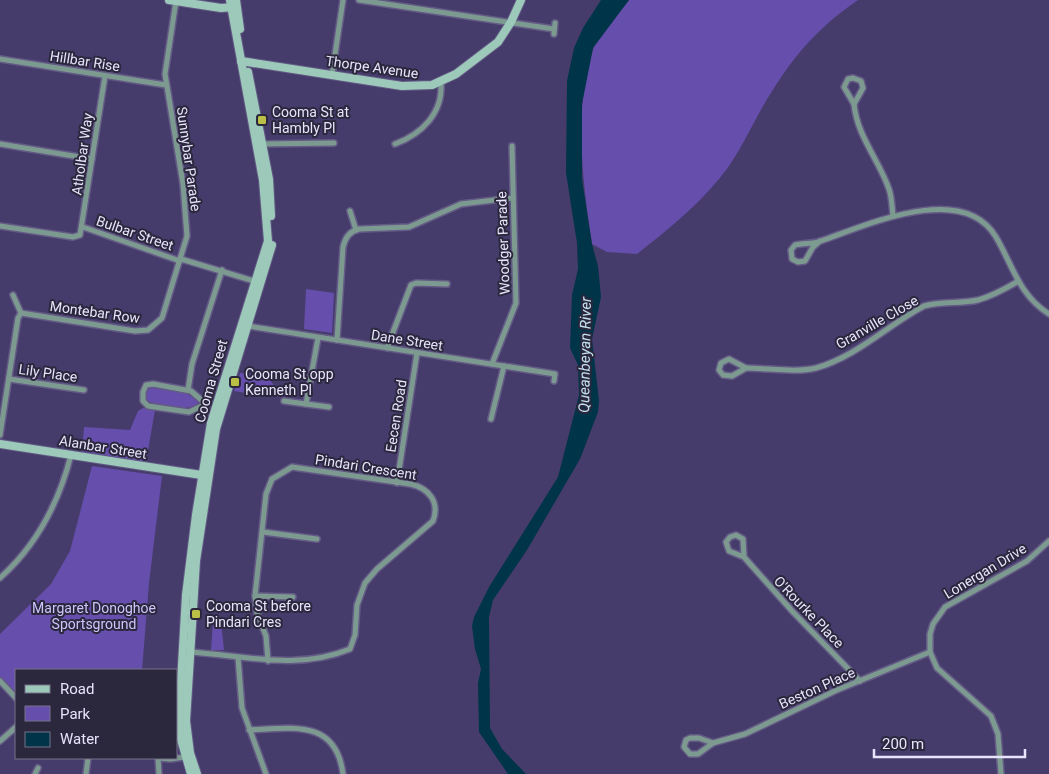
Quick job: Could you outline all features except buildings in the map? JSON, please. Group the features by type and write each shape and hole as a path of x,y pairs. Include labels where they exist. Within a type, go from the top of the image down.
{"main road":[{"name":"Thorpe Avenue","path":"244,62 413,87 440,83 456,74 498,42 511,22 521,0"},
{"path":"173,1 221,8 234,4"},
{"name":"Cooma Street","path":"219,407 233,352 251,296 271,253 272,238 269,179 259,144 234,4"},
{"name":"Cooma Street","path":"191,774 180,736 187,652 189,566 206,476 209,436 248,326 259,282"},
{"path":"233,352 241,331 248,326 251,296"},
{"name":"Alanbar Street","path":"0,444 206,476"},
{"name":"Cooma Street","path":"184,754 197,774"}],"street":[{"path":"332,75 343,0"},
{"path":"359,0 554,29"},
{"name":"Sunnybar Parade","path":"162,318 187,236 184,184 165,74 173,1"},
{"name":"Hillbar Rise","path":"0,59 166,85"},
{"name":"Atholbar Way","path":"0,226 73,237 80,235 83,227 105,76"},
{"path":"854,104 863,88 861,81 853,78 848,79 844,87 854,104 858,125 889,190 893,216"},
{"path":"395,144 418,133 432,116 440,100 440,83"},
{"path":"259,144 334,143"},
{"path":"0,144 92,159"},
{"name":"Woodger Parade","path":"492,364 516,303 512,146"},
{"path":"337,340 344,242 348,236 356,230 409,227 461,204 513,198"},
{"path":"820,242 813,247 809,256 802,262 792,258 791,252 793,247 820,242 893,216 949,210 971,214 992,230 1017,282 1029,298 1049,314"},
{"path":"350,212 356,230"},
{"name":"Bulbar Street","path":"83,227 181,260 222,270 259,282"},
{"path":"802,244 808,248 809,256"},
{"path":"188,390 192,364 222,270"},
{"name":"Granville Close","path":"746,368 729,359 721,364 719,370 720,373 727,377 746,368 815,368 831,362 865,344 924,306 935,303 978,300 994,295 1017,282"},
{"path":"387,348 411,285 416,283 447,284"},
{"path":"0,435 18,318 22,313 13,295"},
{"name":"Montebar Row","path":"22,313 135,331 153,327 162,318"},
{"name":"Dane Street","path":"248,326 555,374 554,381"},
{"path":"306,404 318,338"},
{"name":"Eecen Road","path":"397,482 417,353"},
{"path":"491,419 504,366"},
{"name":"Lily Place","path":"9,379 84,390"},
{"path":"206,404 186,412 152,407 145,404 143,400 144,389 150,384 188,390 206,404 219,407"},
{"path":"284,401 329,408"},
{"path":"0,578 25,552 38,535 58,495 71,454"},
{"name":"Pindari Crescent","path":"187,652 268,661 288,662 350,649 355,635 357,605 365,583 378,569 428,526 437,511 435,502 428,491 417,486 397,482 292,467 277,474 269,484 255,596 257,613 266,636 268,661"},
{"path":"263,532 317,539"},
{"name":"O'Rourke Place","path":"744,557 743,539 736,535 730,537 726,542 727,548 733,553 744,557 793,612 860,680"},
{"name":"Lonergan Drive","path":"930,652 930,634 933,624 946,607 1027,560 1049,540"},
{"path":"255,596 293,597"},
{"path":"930,652 942,674 991,716 998,734 1001,774"},
{"name":"Beston Place","path":"713,743 694,737 686,740 684,747 690,754 695,755 713,743 745,734 860,680 930,652"},
{"path":"238,658 242,708 266,774"},
{"path":"0,681 15,697"},
{"path":"0,741 15,728"},
{"path":"249,730 300,729 318,732 334,744 342,763 343,774"},
{"path":"86,774 88,759"},
{"path":"159,759 159,774"},
{"path":"35,774 38,768"}],"green space":[{"path":"629,0 858,0 826,25 788,67 767,99 725,172 680,219 637,254 607,252 592,244 583,172 582,147 583,96 593,50 604,32"},
{"path":"306,289 334,293 332,333 304,329"},
{"path":"240,373 265,376 281,395 278,397 262,385 257,395 234,391"},
{"path":"151,387 185,392 199,402 188,408 162,407 145,397 146,392"},
{"path":"143,408 155,410 146,462 82,452 84,427 130,430 138,411"},
{"name":"Margaret Donoghoe Sportsground","path":"92,466 162,476 149,583 142,669 15,669 15,697 0,680 0,634 51,584 70,551"},
{"path":"221,622 224,650 211,650 213,623"}],"water":[{"name":"Queanbeyan River","path":"601,0 629,0 593,48 582,104 582,179 592,244 598,266 601,297 592,339 599,401 598,412 580,459 527,550 493,600 489,617 490,728 502,749 526,774 508,774 479,732 478,683 481,669 475,649 472,626 474,617 489,587 558,477 579,395 578,365 570,348 572,295 578,269 577,243 566,173 567,81 574,48 583,28"}],"place":[{"name":"Cooma St at Hambly Pl","path":"262,120"},
{"name":"Cooma St opp Kenneth Pl","path":"235,382"},
{"name":"Cooma St before Pindari Cres","path":"196,614"}]}
